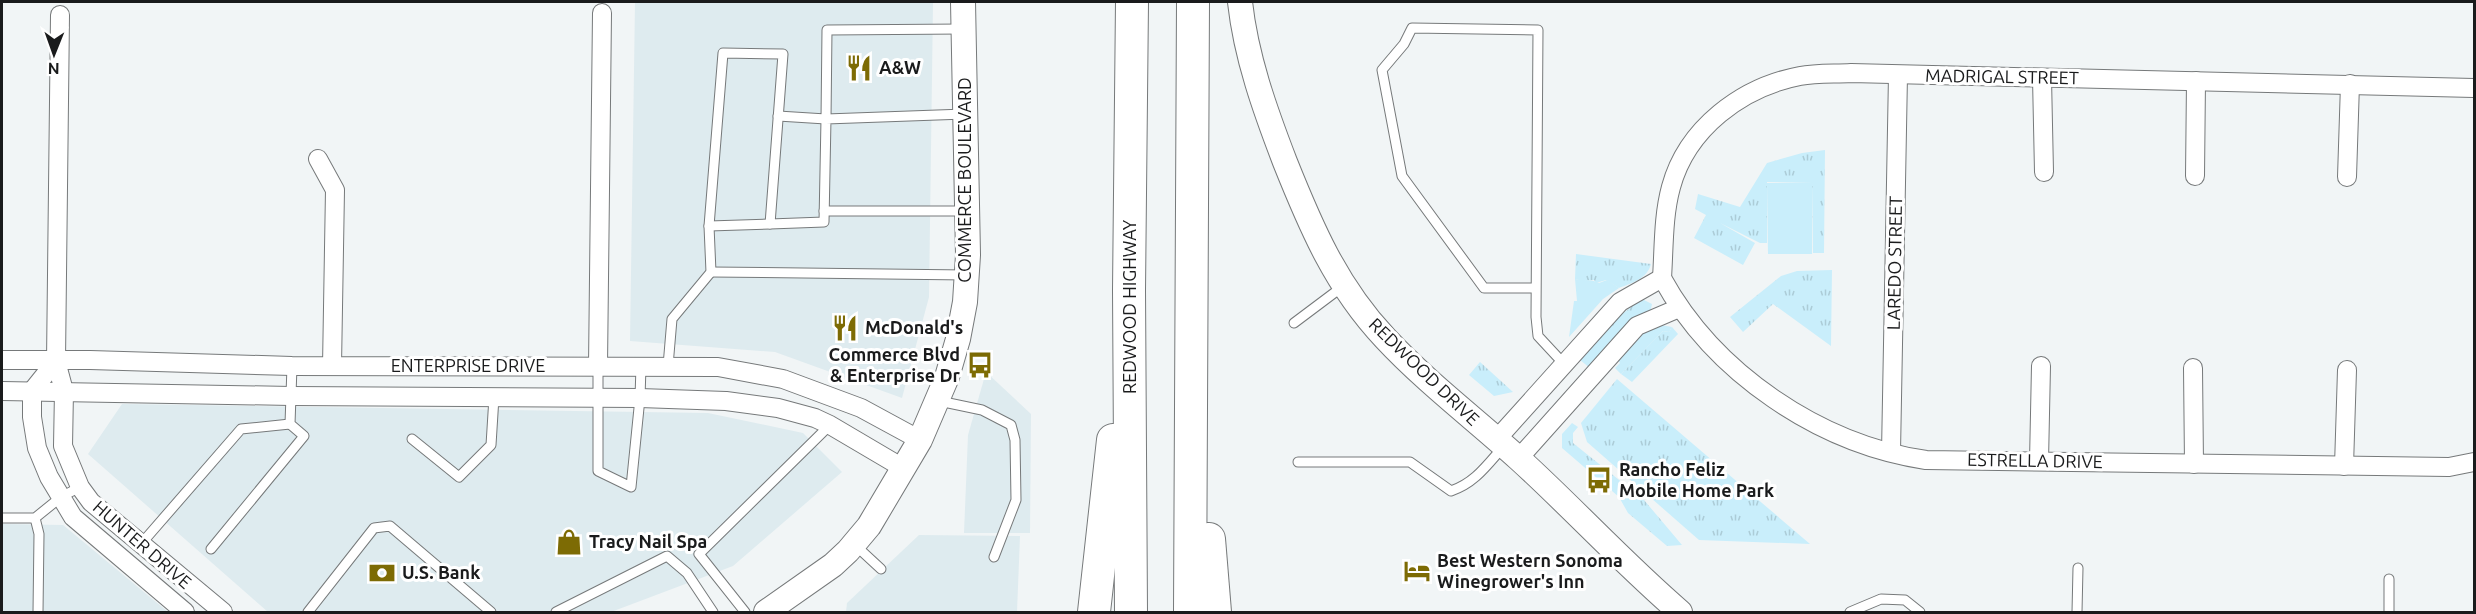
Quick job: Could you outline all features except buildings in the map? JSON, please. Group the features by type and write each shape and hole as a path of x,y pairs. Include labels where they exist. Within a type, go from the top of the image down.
{"highway":[{"name":"REDWOOD HIGHWAY","path":"1131,612 1129,290 1132,2"},
{"path":"1190,612 1193,2"},
{"path":"1094,612 1129,290"},
{"path":"1192,317 1215,612"}],"main road":[{"name":"COMMERCE BOULEVARD","path":"766,612 833,565 869,526 920,440 938,401 958,339 967,275 963,2"},
{"name":"REDWOOD DRIVE","path":"1240,2 1244,33 1258,89 1310,226 1342,287 1384,338 1506,448 1680,612"}],"street":[{"path":"598,366 602,13"},
{"name":"HUNTER DRIVE","path":"60,15 56,361 64,392 63,446 80,486 91,502 223,612"},
{"name":"MADRIGAL STREET","path":"1662,278 1667,205 1672,184 1688,149 1711,121 1738,99 1766,86 1802,76 1898,75 2475,88"},
{"name":"LAREDO STREET","path":"1891,452 1898,75"},
{"path":"2043,78 2044,172"},
{"path":"2195,176 2196,81"},
{"path":"2347,177 2350,84"},
{"path":"318,159 335,190 332,366"},
{"path":"1506,448 1564,363 1620,302 1662,278"},
{"name":"ESTRELLA DRIVE","path":"1662,278 1678,308 1729,363 1782,404 1820,426 1859,443 1926,460 2449,467 2475,462"},
{"path":"1506,448 1637,326 1678,308"},
{"name":"ENTERPRISE DRIVE","path":"2,360 292,366 718,367 783,379 861,408 920,440"},
{"path":"32,391 56,361"},
{"path":"2039,461 2041,366"},
{"path":"2193,368 2194,464"},
{"path":"2344,466 2347,370"},
{"name":"ENTERPRISE DRIVE","path":"2,391 726,400 778,408 830,424 903,468"},
{"name":"HUNTER DRIVE","path":"32,391 32,417 36,448 49,477 73,517 185,612"}],"lane":[{"path":"1535,288 1484,288 1402,176 1382,70 1404,44 1412,28 1538,30 1535,288 1538,336 1564,363"},
{"path":"709,226 825,222 827,30 963,29"},
{"path":"668,366 672,319 711,272 709,226 723,53 783,54 770,224"},
{"path":"778,116 826,119 965,114"},
{"path":"824,210 967,211"},
{"path":"711,272 967,275"},
{"path":"1294,323 1342,287"},
{"path":"290,424 292,366"},
{"path":"598,366 598,471 631,487 641,366"},
{"path":"412,439 459,477 490,445 494,397"},
{"path":"938,401 982,410 1011,425 1015,440 1016,500 994,557"},
{"path":"141,544 241,429 290,424 304,436 211,549"},
{"path":"745,612 699,554 830,424"},
{"path":"1298,462 1410,462 1451,491 1465,486 1477,477 1506,448"},
{"path":"2,518 35,518 61,497 80,486"},
{"path":"35,518 39,534 38,612"},
{"path":"308,612 375,528 390,526 491,612"},
{"path":"854,544 881,570"},
{"path":"556,612 667,556 687,573 713,612"},
{"path":"2077,612 2078,568"},
{"path":"2389,579 2389,612"},
{"path":"1850,612 1881,599 1905,600 1920,612"}],"shaded area":[{"path":"635,2 933,3 929,297 902,398 775,352 630,341"},
{"path":"986,372 1031,414 1030,533 964,533 968,435"},
{"path":"122,404 708,413 803,433 842,472 733,566 611,612 268,612 88,454"},
{"path":"2,524 63,525 168,612 2,612"},
{"path":"919,535 1020,536 1017,612 846,612 847,603"}],"green space":[{"path":"1825,150 1824,253 1813,253 1812,182 1767,182 1767,243 1760,243 1720,223 1755,243 1743,265 1694,238 1706,215 1695,209 1698,194 1740,207 1767,163 1802,153"},
{"path":"1812,182 1812,254 1768,254 1767,183"},
{"path":"1576,254 1651,264 1643,277 1619,288 1606,280 1596,283 1594,280 1575,279"},
{"path":"1832,270 1831,346 1773,304 1743,332 1730,317 1781,276 1797,271"},
{"path":"1575,279 1599,283 1607,280 1619,288 1603,299 1569,337 1574,301 1577,301"},
{"path":"1642,299 1652,304 1650,313 1590,368 1580,360 1610,323"},
{"path":"1661,325 1672,327 1669,332 1663,331 1621,374 1615,368 1620,363 1617,359 1638,336"},
{"path":"1672,327 1678,334 1632,382 1621,374 1663,331 1669,332"},
{"path":"1480,362 1513,392 1494,396 1469,375"},
{"path":"1617,379 1810,544 1699,540 1587,442 1581,423"},
{"path":"1572,423 1578,427 1573,433 1573,443 1644,500 1682,545 1667,546 1628,513 1619,497 1562,448 1562,434"}],"place":[{"name":"A&W","path":"859,68"},
{"name":"McDonald's","path":"845,328"},
{"name":"Commerce Blvd & Enterprise Dr","path":"980,365"},
{"name":"Rancho Feliz Mobile Home Park","path":"1599,480"},
{"name":"Tracy Nail Spa","path":"569,542"},
{"name":"Best Western Sonoma Winegrower's Inn","path":"1417,571"},
{"name":"U.S. Bank","path":"382,573"}]}
